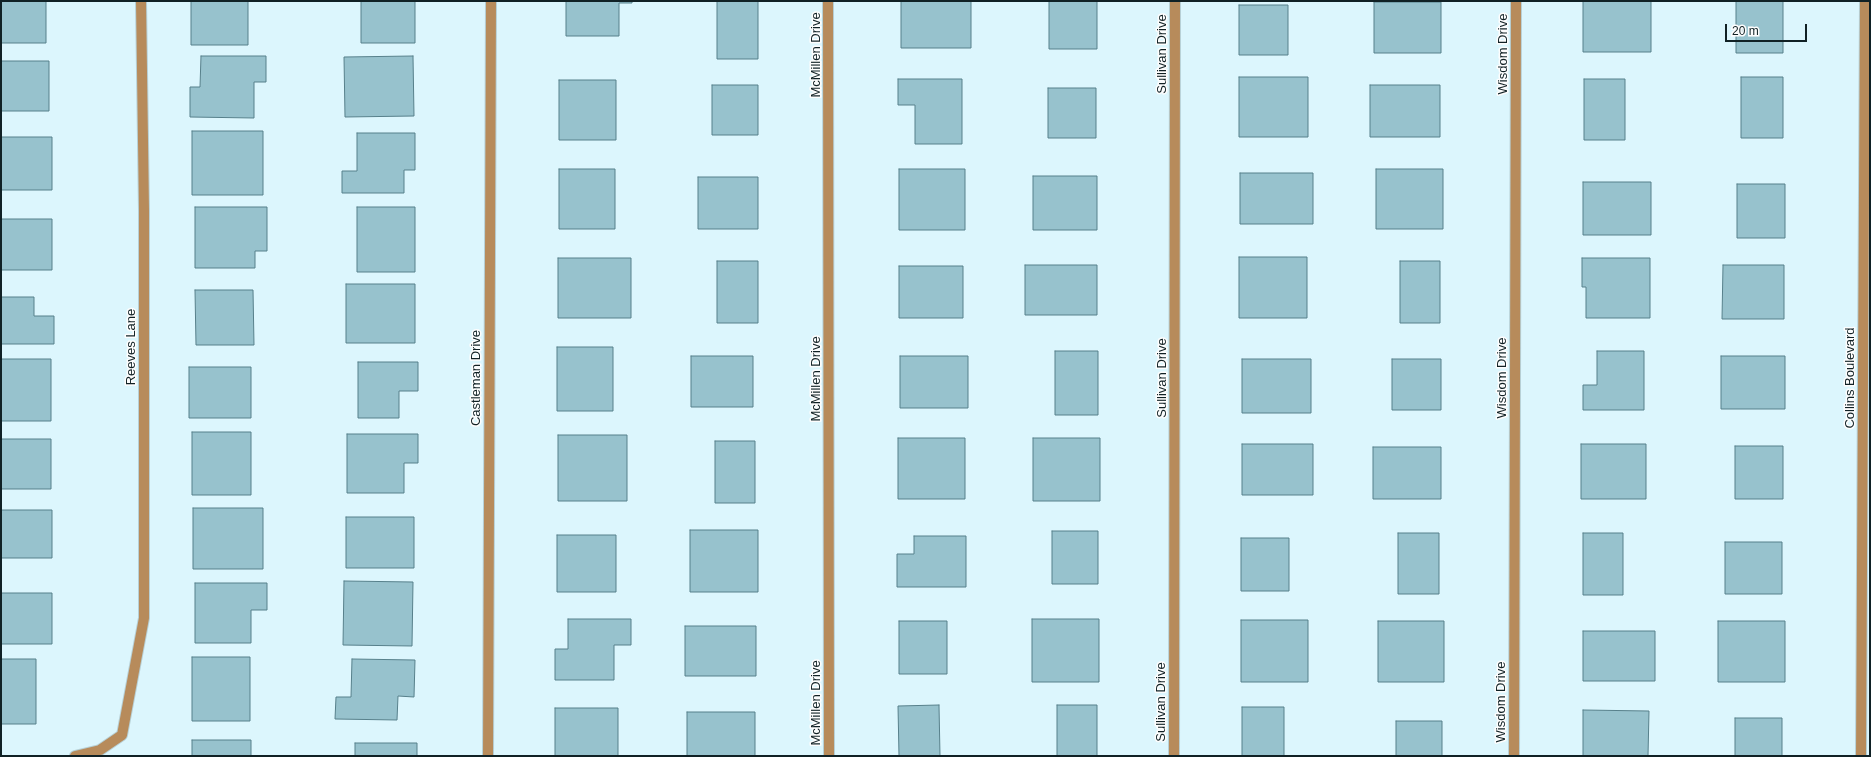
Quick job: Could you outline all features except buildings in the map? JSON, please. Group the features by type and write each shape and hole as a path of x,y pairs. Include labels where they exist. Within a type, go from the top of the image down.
{"street":[{"name":"Reeves Lane","path":"76,756 100,750 122,735 129,691 144,618 144,211 141,1"},
{"name":"Castleman Drive","path":"488,756 491,1"},
{"name":"McMillen Drive","path":"828,1 829,756"},
{"name":"Sullivan Drive","path":"1174,756 1175,1"},
{"name":"Wisdom Drive","path":"1514,756 1516,1"},
{"name":"Collins Boulevard","path":"1861,756 1865,1"}]}
